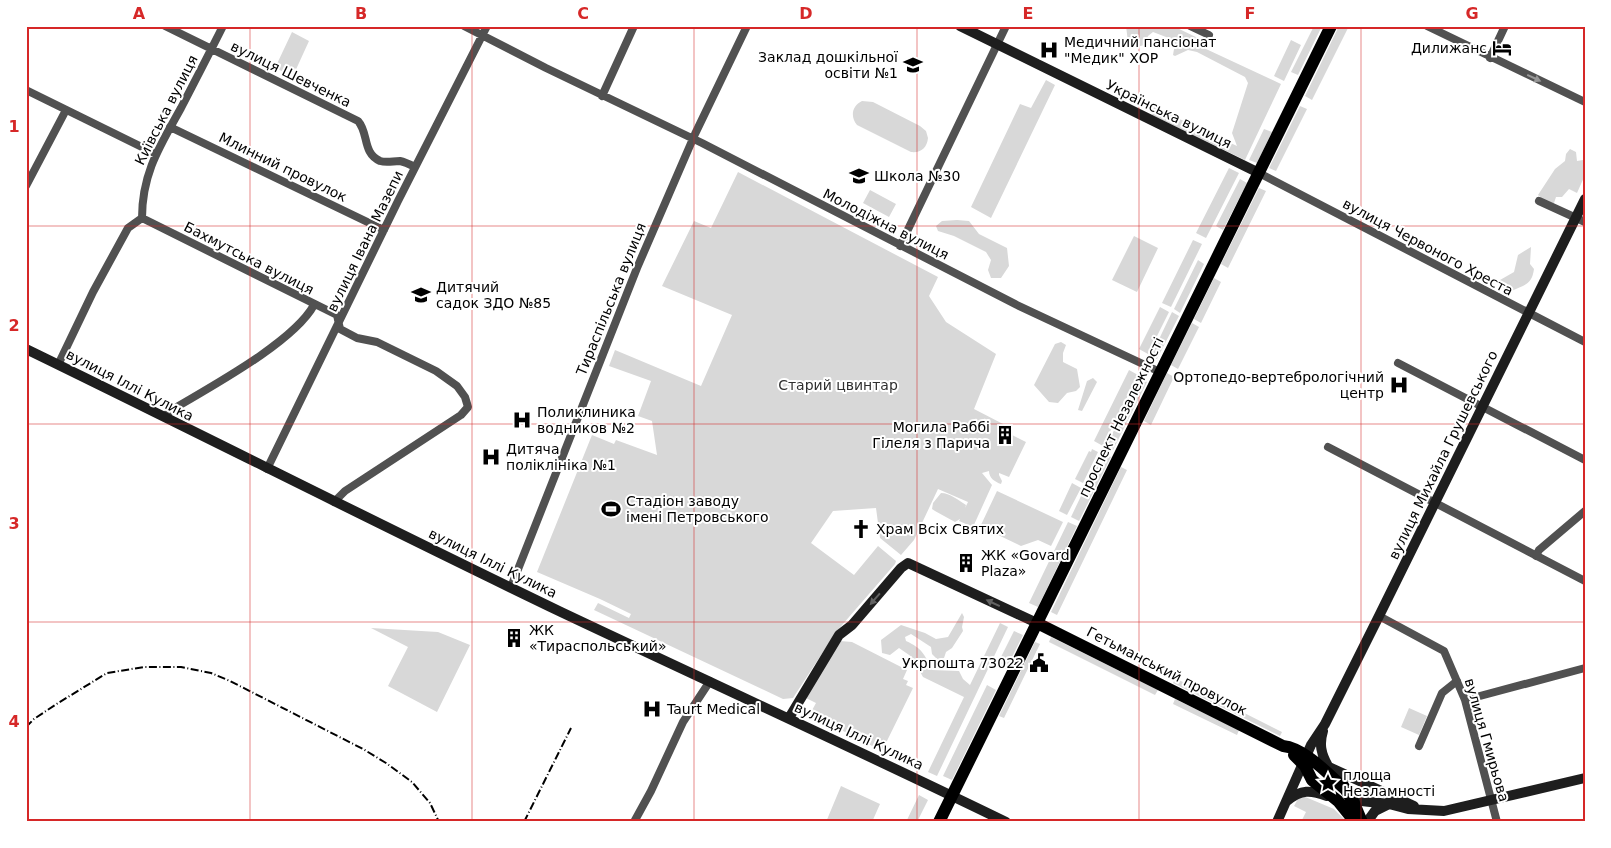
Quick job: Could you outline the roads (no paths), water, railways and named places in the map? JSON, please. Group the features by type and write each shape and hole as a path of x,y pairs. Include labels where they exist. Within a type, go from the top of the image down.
{"main road":[{"name":"проспект Незалежності","path":"938,822 1331,26"},
{"name":"Гетьманський провулок","path":"1037,623 1304,759"},
{"path":"1304,759 1312,780 1343,796 1348,812 1355,822"},
{"path":"1304,759 1343,796 1362,822"}],"street":[{"name":"вулиця Шевченка","path":"165,26 358,121 362,125 369,152 379,160 386,162 398,161 415,166"},
{"name":"Київська вулиця","path":"142,218 142,199 146,179 156,154 223,26"},
{"name":"Молодіжна вулиця","path":"464,26 602,96 693,139 1017,305 1160,372"},
{"name":"вулиця Івана Мазепи","path":"267,469 415,166 487,26"},
{"path":"602,96 634,26"},
{"name":"Тираспільська вулиця","path":"511,587 637,268 693,139 747,26"},
{"name":"Українська вулиця","path":"960,26 1259,173"},
{"path":"900,246 1006,26"},
{"path":"1190,26 1209,35"},
{"path":"1426,26 1585,102"},
{"path":"1490,58 1505,26"},
{"path":"26,90 156,154"},
{"path":"26,186 66,110"},
{"name":"Млинний провулок","path":"170,127 384,230"},
{"name":"вулиця Червоного Хреста","path":"1259,173 1585,342"},
{"name":"вулиця Михайла Грушевського","path":"1319,736 1528,313 1580,219 1585,199"},
{"path":"1539,202 1580,219"},
{"path":"58,365 93,292 128,228 142,218"},
{"name":"Бахмутська вулиця","path":"142,218 337,315 340,329 356,338 377,342 436,371 457,386 465,397 468,407 461,414 345,491 334,502"},
{"path":"164,417 280,341 310,314 314,305"},
{"name":"вулиця Іллі Кулика","path":"26,349 334,502 1006,822"},
{"path":"1398,363 1585,460"},
{"path":"1328,447 1585,581"},
{"path":"1536,556 1539,550 1585,511"},
{"path":"789,718 839,635 852,625 908,563 1037,623"},
{"name":"вулиця Гмирьова","path":"1379,616 1444,651 1464,700 1497,822"},
{"path":"1464,700 1585,668"},
{"path":"634,822 680,729 710,681"},
{"path":"1419,746 1442,693 1457,681"},
{"path":"1304,759 1321,752 1319,736"},
{"path":"1304,759 1319,736"},
{"path":"1277,822 1304,759 1319,736"},
{"path":"1304,759 1408,809 1444,811 1585,778"},
{"path":"1287,801 1305,790 1343,796 1391,800"},
{"path":"1367,822 1375,811 1391,800"}],"railway":[{"path":"26,727 34,719 107,673 144,667 181,667 211,673 363,749 386,763 412,782 430,803 439,822"},
{"path":"524,822 571,728"}],"place":[{"name":"Дилижанс","path":"1502,48"},
{"name":"Медичний пансіонат \"Медик\" ХОР","path":"1049,50"},
{"name":"Заклад дошкільної освіти №1","path":"913,65"},
{"name":"Школа №30","path":"859,176"},
{"name":"Дитячий садок ЗДО №85","path":"421,295"},
{"name":"Ортопедо-вертебрологічний центр","path":"1399,385"},
{"name":"Поликлиника водников №2","path":"522,420"},
{"name":"Могила Раббі Гілеля з Парича","path":"1005,435"},
{"name":"Дитяча поліклініка №1","path":"491,457"},
{"name":"Стадіон заводу імені Петровського","path":"611,509"},
{"name":"Храм Всіх Святих","path":"861,529"},
{"name":"ЖК «Govard Plaza»","path":"966,563"},
{"name":"ЖК «Тираспольський»","path":"514,638"},
{"name":"Укрпошта 73022","path":"1039,663"},
{"name":"Taurt Medical","path":"652,709"},
{"name":"площа Незламності","path":"1328,783"}],"park label":[{"name":"Старий цвинтар","path":"838,385"}]}
